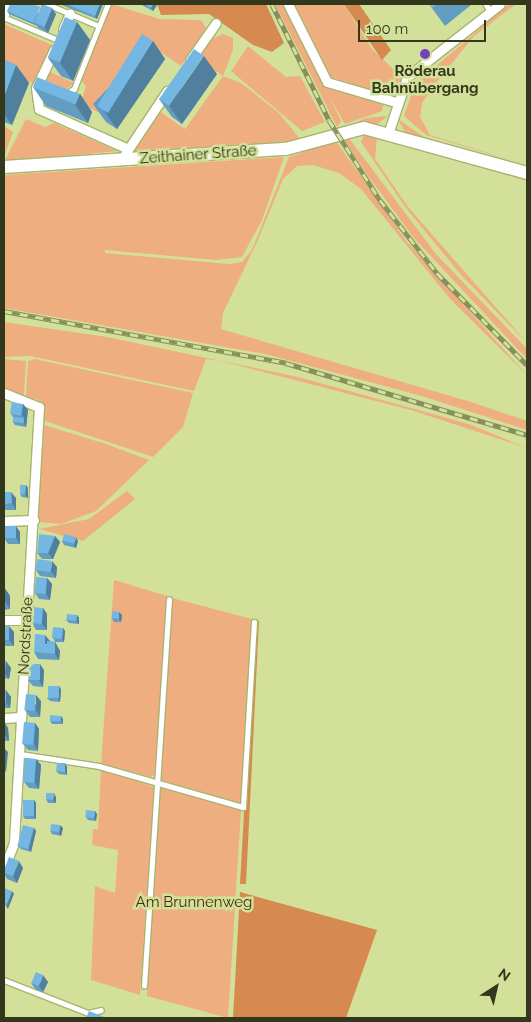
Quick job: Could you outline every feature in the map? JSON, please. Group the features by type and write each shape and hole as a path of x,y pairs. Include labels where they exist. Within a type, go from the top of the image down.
{"street":[{"path":"288,4 327,82 396,102"},
{"path":"388,134 396,102 407,77 488,7 500,4"},
{"path":"70,13 58,40 36,103 45,115 126,154 179,74 216,24"},
{"name":"Zeithainer Straße","path":"4,167 126,154 286,149 356,129 388,134 527,174"},
{"name":"Nordstraße","path":"4,393 38,404 34,520 26,620 20,754 14,831 4,868"},
{"path":"4,521 34,520"},
{"path":"4,620 26,620"},
{"path":"4,718 21,717"},
{"path":"4,832 14,831"}],"lane":[{"path":"8,4 6,18 58,40"},
{"path":"47,4 99,26"},
{"path":"60,91 74,89 108,4"},
{"path":"144,986 169,600"},
{"path":"20,754 157,781 243,807 254,622"},
{"path":"4,980 88,1013 101,1010"}],"green space":[{"path":"111,4 160,19 201,20 206,28 181,66 149,44 100,113 80,104 86,86 81,80"},
{"path":"275,4 285,4 341,121 337,127"},
{"path":"292,4 344,4 371,48 397,73 387,95 328,76"},
{"path":"509,4 516,4 473,37 433,87 422,103 420,117 430,135 527,165 426,135 404,116 415,84"},
{"path":"4,24 54,46 33,83 11,74 4,91"},
{"path":"223,34 233,38 233,50 223,76 197,57 209,40"},
{"path":"248,46 286,77 300,76 325,122 302,131 231,71"},
{"path":"408,66 394,92 389,95 395,79"},
{"path":"50,72 74,83 66,89 47,81"},
{"path":"223,76 241,83 279,113 300,139 281,142 281,145 136,155 131,151 159,111 185,129"},
{"path":"321,82 384,102 382,111 345,124"},
{"path":"388,116 376,125 354,124 365,118"},
{"path":"26,119 45,127 54,123 117,151 4,162"},
{"path":"398,119 424,137 527,167 406,134"},
{"path":"4,126 13,132 4,157"},
{"path":"364,134 527,177 527,181 377,138 375,159 408,207 527,343 462,276 406,208 361,142"},
{"path":"348,137 436,254 527,349 527,359 414,238 368,176 344,139"},
{"path":"336,141 407,242 527,375 451,300 361,189 339,173 313,165 297,166 283,179 257,242 223,313 221,329 471,402 527,421 527,430 422,396 265,354 4,308 4,175 284,157 262,220 242,257 216,260 105,250 105,253 229,264 242,262 252,250 289,157"},
{"path":"4,322 107,337 298,377 469,424 527,448 411,410 221,361 206,359 194,391 30,356 4,357"},
{"path":"4,359 26,361 24,395 4,390"},
{"path":"35,359 193,393 183,427 153,457 42,420 39,400 26,397 28,361"},
{"path":"41,424 106,444 149,460 96,511 61,524 38,522"},
{"path":"127,491 135,499 83,541 39,529 89,519"},
{"path":"114,580 167,596 155,774 151,777 101,764"},
{"path":"172,598 252,619 242,804 160,780"},
{"name":"Am Brunnenweg","path":"101,769 154,787 140,995 91,980 95,886 115,893 118,850 92,845 93,829 98,829"},
{"name":"Am Brunnenweg","path":"160,787 241,810 228,1018 147,996"}],"shaded area":[{"path":"157,4 266,4 284,43 272,52 253,45 209,14 161,15"},
{"path":"344,4 359,4 391,50 382,60"},
{"path":"255,619 259,621 246,884 240,884"},
{"path":"240,892 377,930 346,1018 233,1018"}],"building":[{"path":"10,4 32,4 40,7 34,23 7,11"},
{"path":"42,4 52,8 45,27 35,23"},
{"path":"65,4 100,4 95,16"},
{"path":"143,4 153,4 151,8"},
{"path":"429,4 437,4 432,8"},
{"path":"65,17 77,22 60,63 48,58"},
{"path":"142,34 153,41 108,113 97,106"},
{"path":"194,49 204,56 169,106 159,99"},
{"path":"4,60 16,65 4,97"},
{"path":"37,77 80,94 76,104 33,87"},
{"path":"12,402 23,404 21,416 10,414"},
{"path":"13,417 24,418 24,423 13,422"},
{"path":"20,485 26,485 25,494 20,494"},
{"path":"4,492 11,492 12,503 4,504"},
{"path":"4,526 16,526 16,538 4,538"},
{"path":"39,534 55,536 48,553 37,553"},
{"path":"64,534 76,537 74,544 62,541"},
{"path":"37,559 52,561 50,572 35,570"},
{"path":"36,577 47,578 46,594 35,593"},
{"path":"32,607 43,608 42,624 31,623"},
{"path":"112,611 119,612 119,619 112,618"},
{"path":"67,614 77,615 76,621 66,620"},
{"path":"4,626 9,626 9,640 4,640"},
{"path":"53,627 63,628 62,639 52,638"},
{"path":"35,634 45,635 45,644 55,644 55,654 34,652"},
{"path":"47,641 55,642 55,644 47,644"},
{"path":"4,661 6,661 5,673 4,672"},
{"path":"29,664 40,664 40,680 29,680"},
{"path":"48,686 59,686 59,698 48,698"},
{"path":"4,690 6,690 6,702 4,702"},
{"path":"26,694 36,695 34,711 24,710"},
{"path":"50,715 61,716 61,721 50,721"},
{"path":"24,722 35,723 33,745 22,744"},
{"path":"25,758 36,759 34,783 23,782"},
{"path":"57,763 65,763 65,772 56,771"},
{"path":"46,793 54,793 53,800 46,799"},
{"path":"23,800 34,800 34,816 23,816"},
{"path":"86,810 95,811 94,818 85,817"},
{"path":"51,824 60,825 59,832 50,831"},
{"path":"23,825 34,828 28,849 17,846"},
{"path":"9,857 19,861 13,876 4,873"},
{"path":"4,888 12,891 6,906 4,905"},
{"path":"36,972 43,975 39,986 31,983"},
{"path":"89,1011 107,1018 86,1018"}],"railway":[{"path":"272,4 329,120 380,200 437,273 527,365"},
{"path":"4,311 286,363 527,435"}],"place":[{"name":"Röderau Bahnübergang","path":"425,54"}]}
